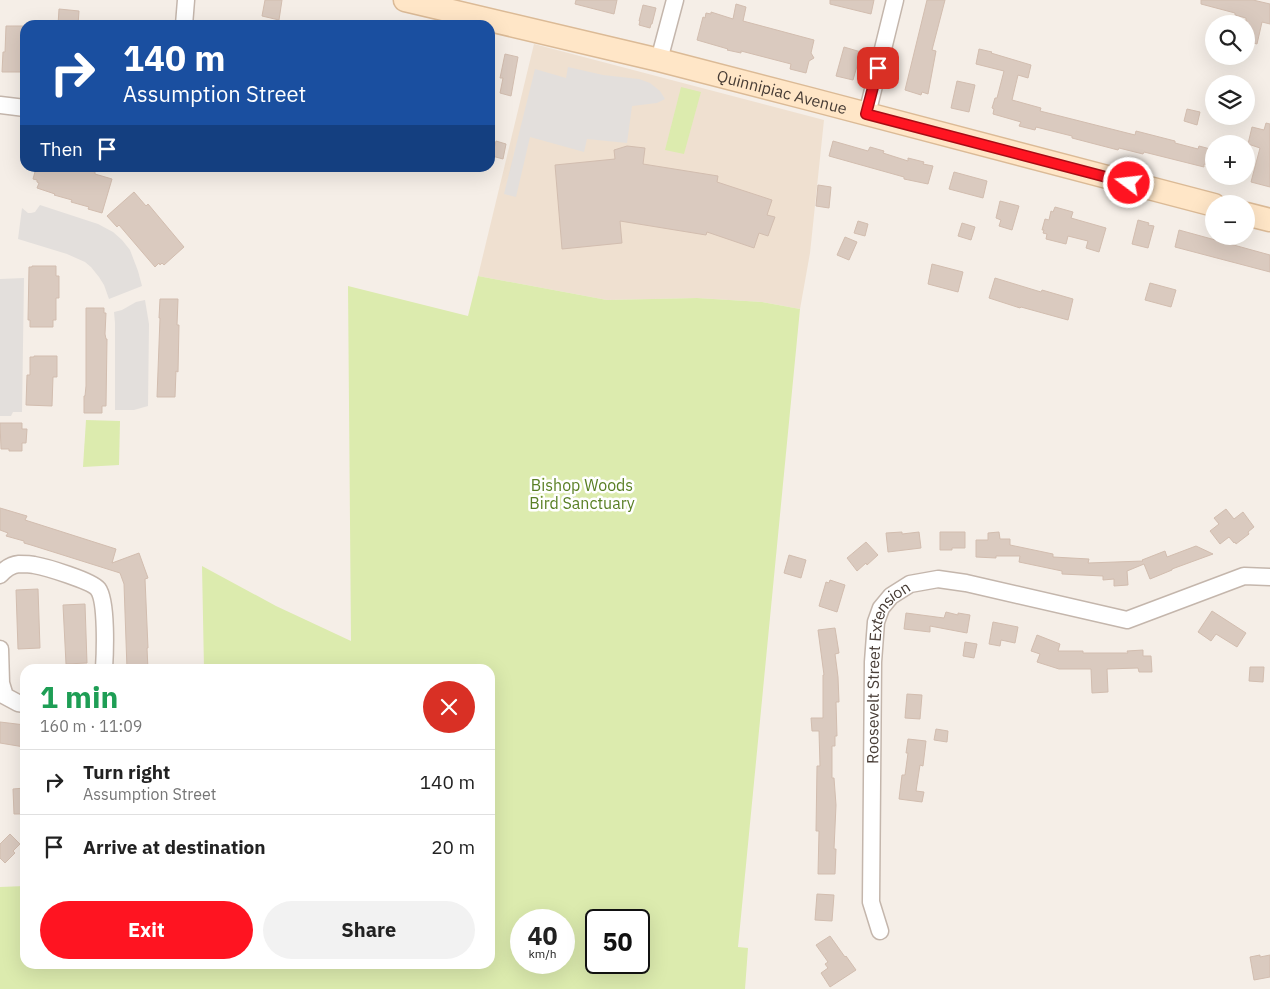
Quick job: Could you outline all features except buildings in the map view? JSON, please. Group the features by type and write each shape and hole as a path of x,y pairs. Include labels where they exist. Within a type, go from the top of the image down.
{"main road":[{"name":"Quinnipiac Avenue","path":"404,0 489,20"},
{"name":"Quinnipiac Avenue","path":"495,21 659,60 1205,203"},
{"path":"1255,216 1270,220"}],"street":[{"path":"184,20 186,0"},
{"path":"659,60 676,0"},
{"path":"866,114 895,0"},
{"path":"0,106 20,108"},
{"path":"0,575 5,568 17,564 33,564 87,581 98,589 103,600 106,648 104,664"},
{"name":"Roosevelt Street Extension","path":"880,931 871,902 873,662 876,622 881,608 891,596 910,584 938,579 966,582 1127,620 1244,576 1270,577"},
{"path":"0,650 3,699 20,703"}],"shaded area":[{"path":"534,44 824,120 810,253 800,309 762,302 697,298 607,300 478,276"},
{"path":"568,67 603,75 639,79 650,83 660,91 665,99 657,103 632,106 627,143 587,139 584,152 530,137 516,197 504,194 535,69 566,78"},
{"path":"40,205 98,224 113,232 130,250 142,286 109,299 99,277 85,262 67,254 18,239 22,208 31,213 35,212"},
{"path":"24,278 22,412 13,412 11,416 0,416 0,279"},
{"path":"145,300 149,324 148,406 134,410 115,410 114,312"}],"green space":[{"path":"681,87 701,92 684,154 665,150"},
{"name":"Bishop Woods Bird Sanctuary","path":"478,276 607,300 697,298 762,302 800,309 738,947 748,948 745,989 0,989 0,887 20,886 20,969 495,969 495,664 204,664 202,566 276,606 351,641 348,286 468,316"},
{"path":"86,420 120,421 119,465 83,467"}],"route":[{"path":"878,68 866,114 1129,183"}]}
